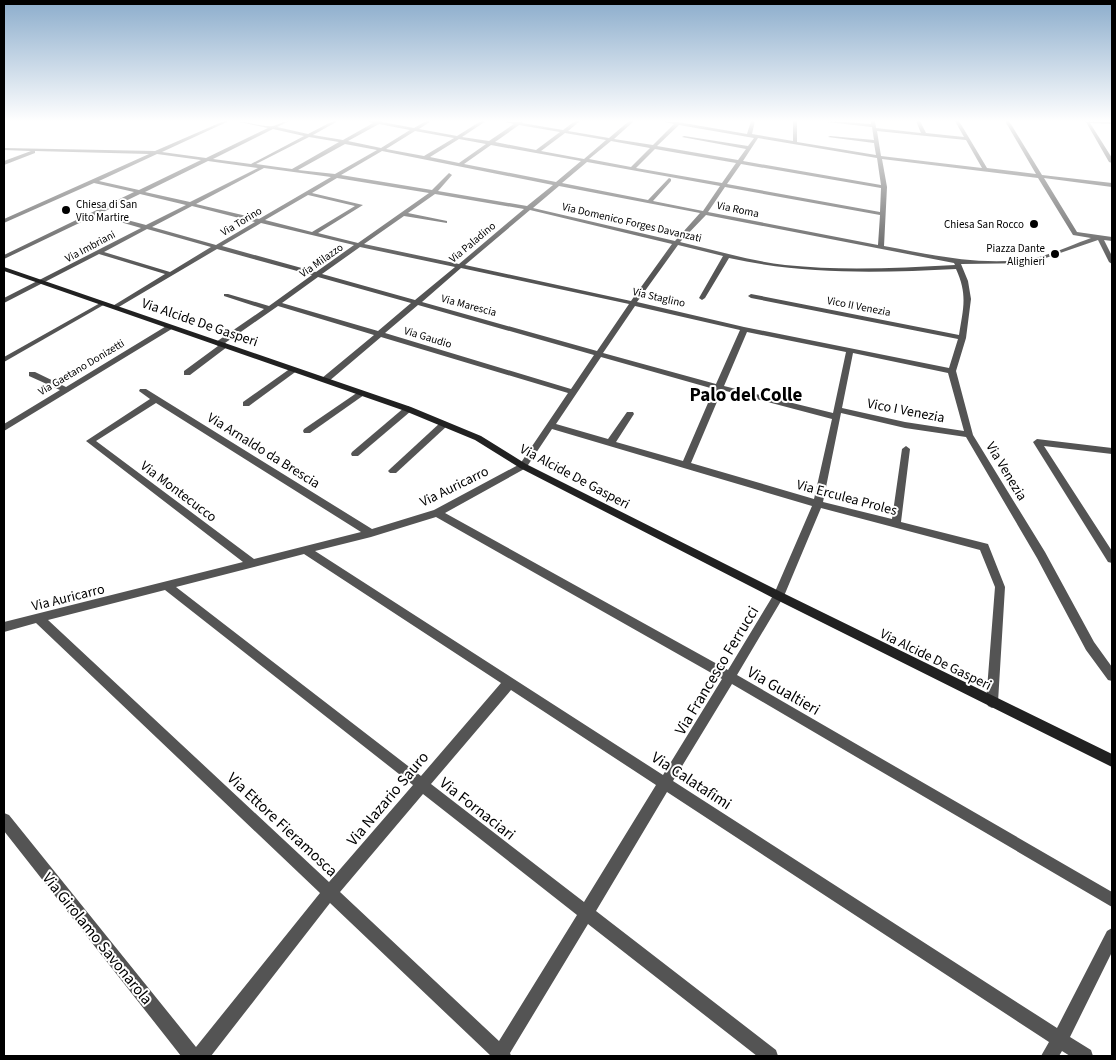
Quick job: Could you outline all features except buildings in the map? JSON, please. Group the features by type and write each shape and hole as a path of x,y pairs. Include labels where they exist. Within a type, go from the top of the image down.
{"street":[{"path":"4,221 117,170"},
{"path":"4,257 186,170"},
{"name":"Via Imbriani","path":"4,301 256,170"},
{"name":"Via Domenico Forges Davanzati","path":"297,170 527,208 794,269 849,272 958,265"},
{"name":"Via Torino","path":"115,307 345,170"},
{"name":"Via Roma","path":"488,170 881,248"},
{"name":"Via Paladino","path":"325,380 572,170"},
{"path":"640,170 883,214"},
{"name":"Via Auricarro","path":"4,627 371,533 436,513 523,466 552,426 633,303 677,242 705,212 733,170"},
{"path":"789,170 884,187"},
{"path":"882,170 884,187 881,248 958,265 1031,261 1100,237"},
{"path":"997,170 1112,185"},
{"path":"1037,170 1076,234 1112,239"},
{"path":"503,182 512,175"},
{"name":"Via Milazzo","path":"187,374 221,344 269,308 434,192 448,176"},
{"path":"649,202 669,180"},
{"name":"Via Staglino","path":"94,181 360,245 633,303 744,329 952,371"},
{"path":"307,193 360,205 312,234"},
{"name":"Via Marescia","path":"96,213 599,352 718,387 837,414"},
{"path":"404,214 446,222"},
{"path":"1100,237 1112,262"},
{"path":"99,252 171,274"},
{"path":"702,298 727,255"},
{"path":"952,371 962,338 968,299 965,281 958,265"},
{"name":"Via Alcide De Gasperi","path":"4,269 408,409 478,438 523,466 779,596 1112,761"},
{"path":"226,295 269,308"},
{"name":"Vico II Venezia","path":"751,296 962,338"},
{"path":"4,359 104,303"},
{"name":"Via Gaudio","path":"276,303 573,392"},
{"name":"Via Gaetano Donizetti","path":"4,428 171,327"},
{"path":"685,466 744,329"},
{"name":"Via Francesco Ferrucci","path":"501,1055 779,596 818,504 850,351"},
{"path":"246,404 294,370"},
{"name":"Via Venezia","path":"952,371 969,436 1041,555 1090,646 1112,676"},
{"path":"32,374 66,390"},
{"name":"Via Arnaldo da Brescia","path":"143,391 371,533"},
{"path":"307,431 361,393"},
{"name":"Via Montecucco","path":"156,399 90,441 252,563"},
{"path":"355,454 408,409"},
{"path":"610,444 630,414"},
{"name":"Vico I Venezia","path":"837,414 969,436"},
{"path":"393,471 444,424"},
{"name":"Via Erculea Proles","path":"552,426 818,504 984,547 1000,587 992,702"},
{"path":"1112,451 1037,442 1112,559"},
{"path":"896,524 906,449"},
{"name":"Via Gualtieri","path":"436,513 730,677 1112,900"},
{"name":"Via Calatafimi","path":"304,550 1085,1056"},
{"name":"Via Fornaciari","path":"167,586 421,786 770,1056"},
{"name":"Via Ettore Fieramosca","path":"38,618 501,1055"},
{"name":"Via Nazario Sauro","path":"200,1056 330,892 510,682"},
{"name":"Via Girolamo Savonarola","path":"4,820 192,1056"},
{"path":"1049,1056 1060,1040 1112,936"}],"place":[{"name":"Chiesa di San Vito Martire","path":"66,210"},
{"name":"Chiesa San Rocco","path":"1034,224"},
{"name":"Piazza Dante Alighieri","path":"1055,254"}],"district":[{"name":"Palo del Colle","path":"746,394"}]}
